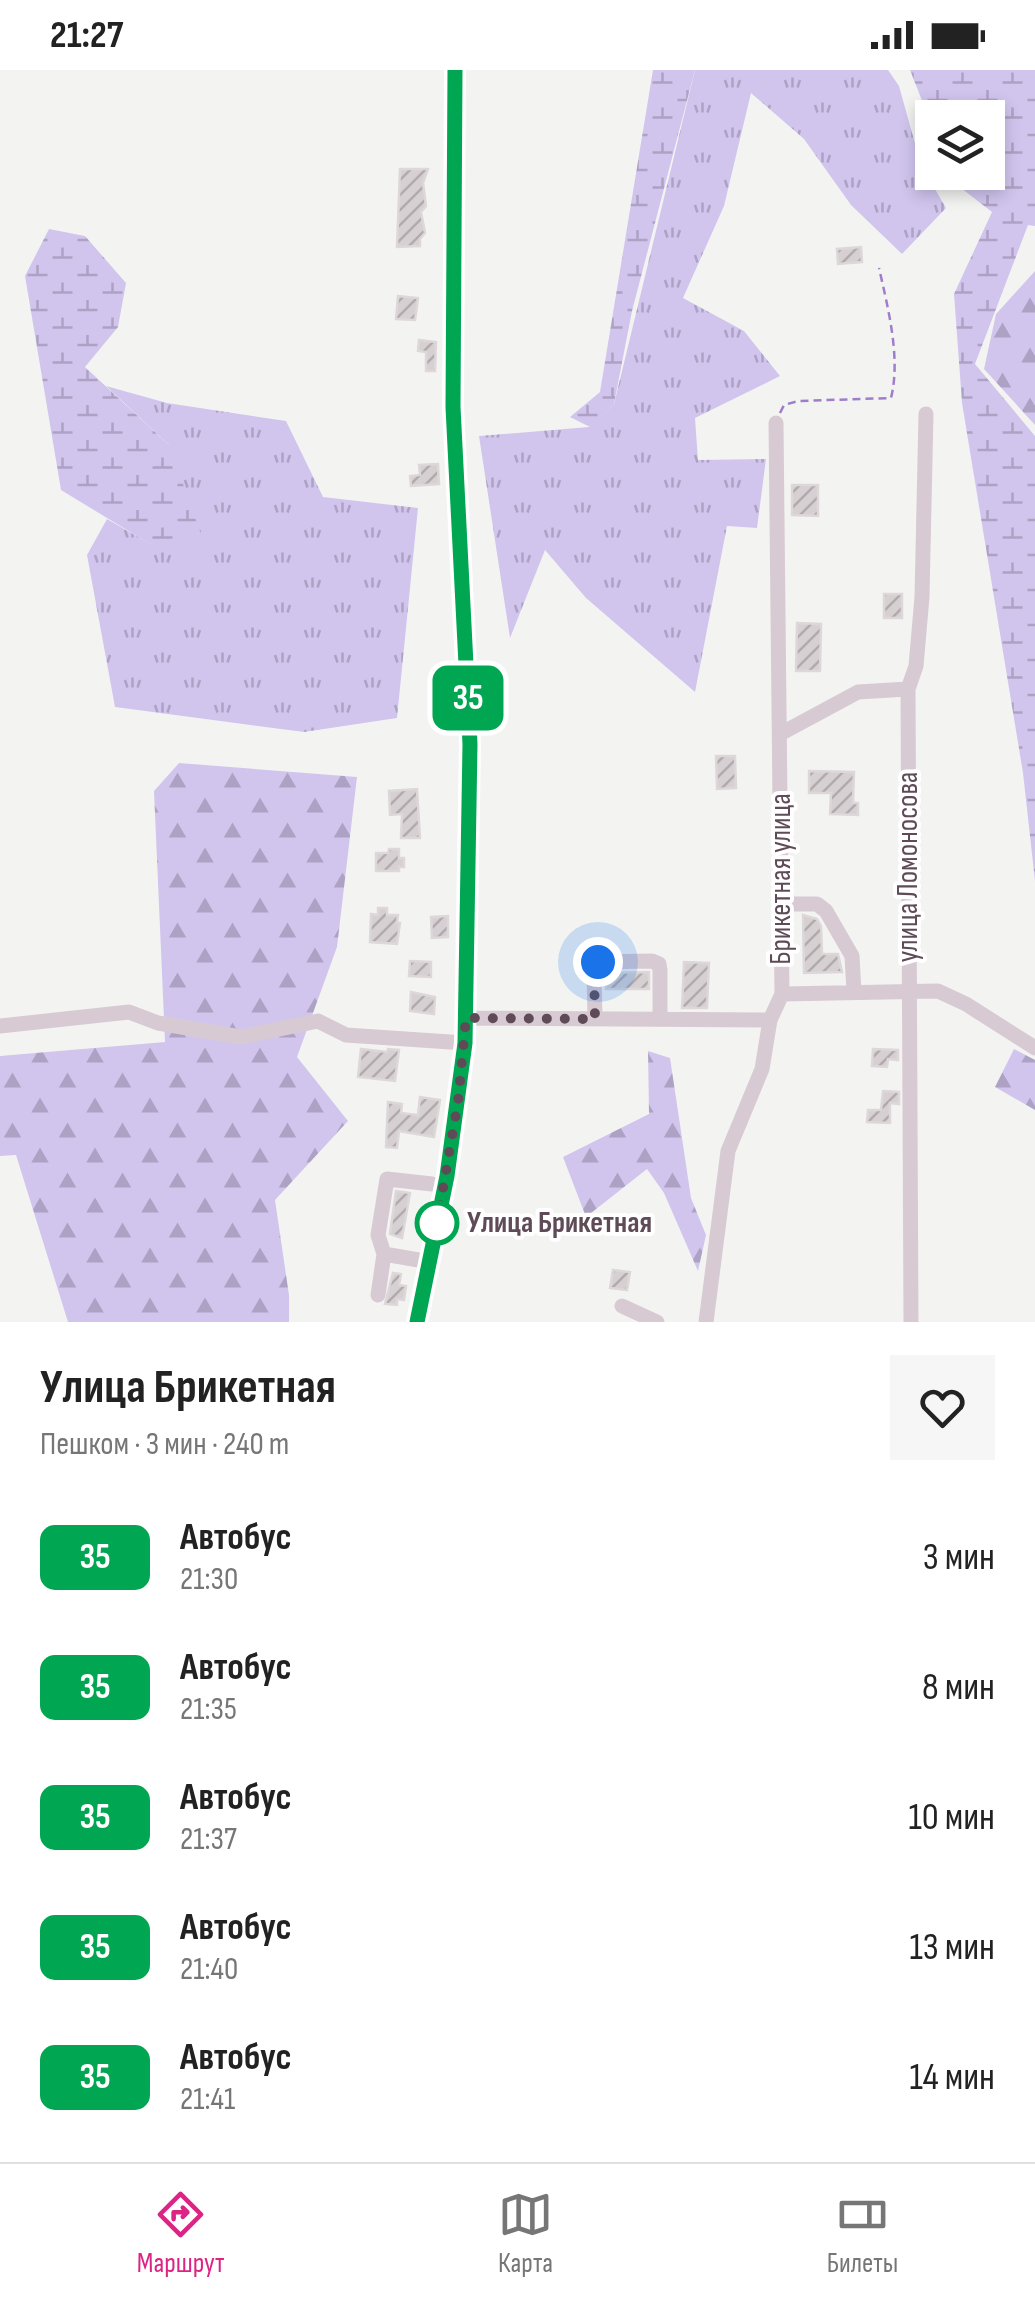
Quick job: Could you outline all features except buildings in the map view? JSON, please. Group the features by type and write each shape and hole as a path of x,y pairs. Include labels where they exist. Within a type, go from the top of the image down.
{"street":[{"path":"417,1322 447,1176 466,1018 470,744 453,407 455,70"},
{"name":"улица Ломоносова","path":"912,1322 908,689 916,666 922,597 926,414"},
{"name":"Брикетная улица","path":"706,1322 728,1151 762,1069 770,1020 782,994 776,423"},
{"path":"780,734 858,692 908,689"},
{"path":"783,904 817,904 826,910 852,956 854,992"},
{"path":"595,1019 595,966 603,962 658,964 660,1019"},
{"path":"782,994 938,991 1035,1048"},
{"path":"0,1026 129,1012 158,1023 241,1037 318,1021 346,1035 465,1043"},
{"path":"466,1018 770,1020"},
{"path":"378,1295 384,1254 378,1235 387,1179 432,1184"},
{"path":"384,1254 430,1262"},
{"path":"622,1306 657,1322"}],"path":[{"path":"776,423 784,405 798,401 891,398 894,384 889,312 880,268"}],"green space":[{"path":"653,70 695,70 632,311 614,404 590,427 570,417 600,392"},
{"path":"695,70 888,70 899,86 915,143 915,190 936,190 946,208 902,254 851,205 804,139 751,93 724,206 683,298 744,331 780,376 695,418 698,460 766,459 757,528 727,526 695,692 586,598 545,550 510,638 479,436 589,427 614,404"},
{"path":"910,70 1035,70 1035,226 1028,225 975,364 1035,436 1035,881 1023,773 962,403 954,294 992,212 964,190 1005,190 1005,100 922,100"},
{"path":"49,229 85,236 126,283 118,327 85,367 169,445 202,537 168,555 61,490 25,276"},
{"path":"1035,271 1035,425 984,369 996,314"},
{"path":"106,386 167,403 286,421 323,497 418,508 397,718 304,732 115,707 87,555 107,519 154,546 169,445"},
{"path":"179,763 357,777 337,947 297,1057 348,1121 275,1200 289,1295 289,1322 68,1322 16,1155 0,1156 0,1056 165,1042 154,791"},
{"path":"1014,1049 1035,1060 1035,1110 995,1087"},
{"path":"648,1051 670,1058 691,1198 706,1235 698,1271 664,1193 647,1169 586,1217 563,1157 649,1114"}],"bus line":[{"name":"35","path":"417,1322 447,1176 465,1043 470,744 453,407 455,70"}],"place":[{"name":"Улица Брикетная","path":"437,1223"}],"route":[{"path":"437,1223 458,1102 466,1018 595,1019 594,971 598,962"}]}
